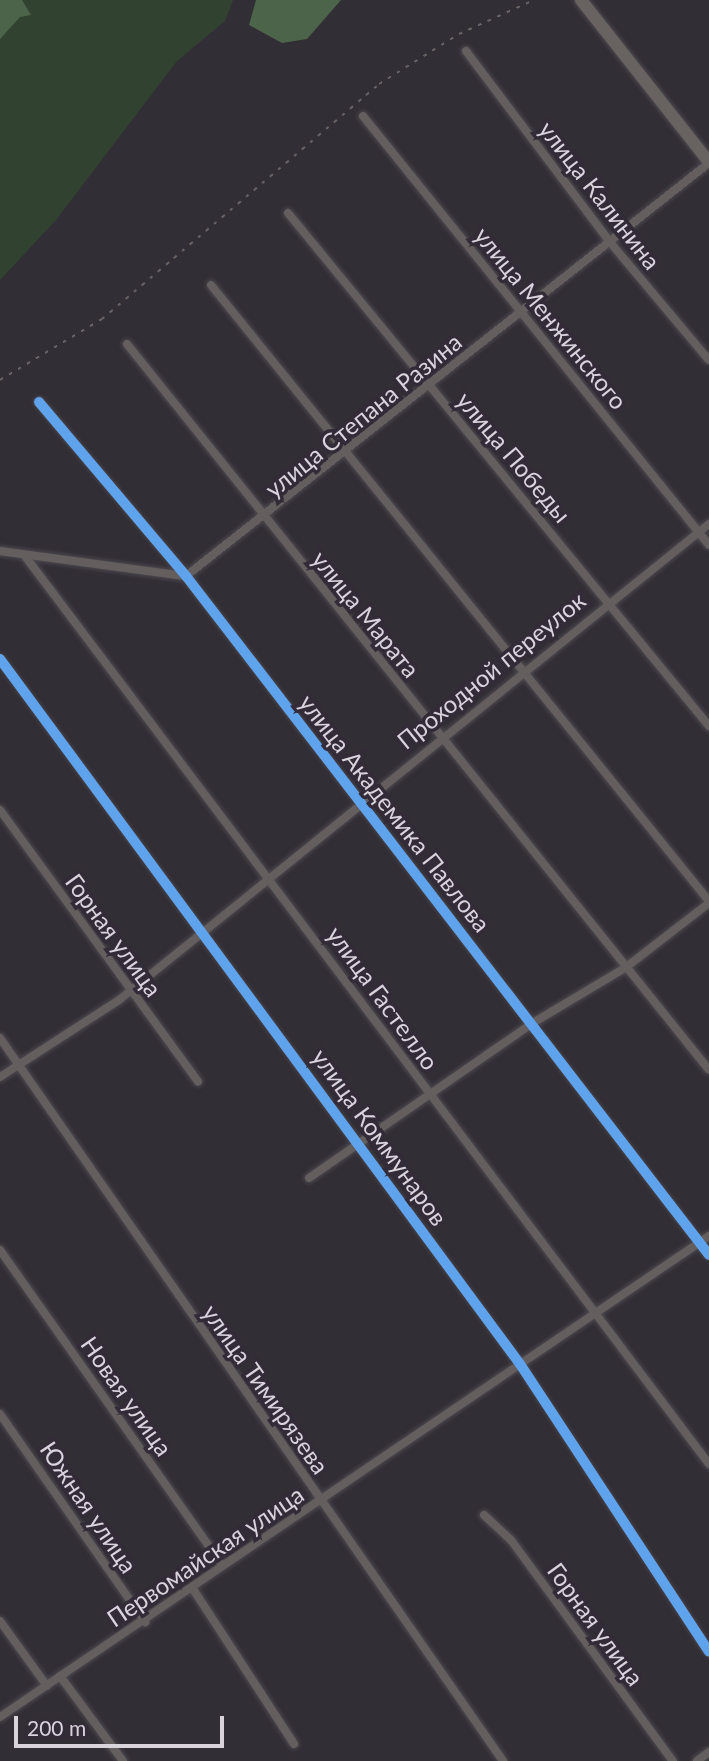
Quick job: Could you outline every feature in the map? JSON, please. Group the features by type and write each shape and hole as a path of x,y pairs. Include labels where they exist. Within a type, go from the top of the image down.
{"main road":[{"path":"582,0 709,163"}],"street":[{"name":"улица Калинина","path":"466,51 609,241 709,360"},
{"name":"улица Менжинского","path":"363,116 709,545"},
{"name":"улица Степана Разина","path":"186,576 265,518 709,163"},
{"name":"улица Победы","path":"288,213 709,726"},
{"path":"211,285 709,902 625,968 531,1024 429,1092 309,1178"},
{"name":"улица Марата","path":"127,344 709,1070"},
{"name":"улица Академика Павлова","path":"39,402 186,576 709,1255"},
{"name":"Проходной переулок","path":"0,1077 76,1032 201,928 709,524"},
{"path":"0,551 186,576"},
{"name":"улица Гастелло","path":"25,556 269,875 709,1464"},
{"name":"улица Коммунаров","path":"0,659 520,1364 709,1652"},
{"name":"Горная улица","path":"0,810 198,1082"},
{"name":"улица Тимирязева","path":"0,1038 503,1761"},
{"name":"Первомайская улица","path":"0,1717 145,1622 222,1565 709,1237"},
{"name":"Новая улица","path":"0,1250 222,1565"},
{"name":"Южная улица","path":"0,1414 145,1622"},
{"name":"Горная улица","path":"484,1515 511,1540 673,1761"},
{"path":"193,1589 294,1744"},
{"path":"0,1620 47,1686"},
{"path":"60,1676 123,1761"},
{"path":"697,1761 709,1752"}],"green space":[{"path":"0,0 233,0 225,21 177,61 56,220 0,280"},
{"path":"0,0 22,0 31,15 20,17 0,39"},
{"path":"256,0 341,0 307,39 282,43 249,25"}],"railway":[{"path":"0,380 102,319 379,84 459,34 534,0"}],"cycle path":[{"path":"39,402 186,576 709,1255"},
{"path":"0,659 520,1364 709,1652"}]}
